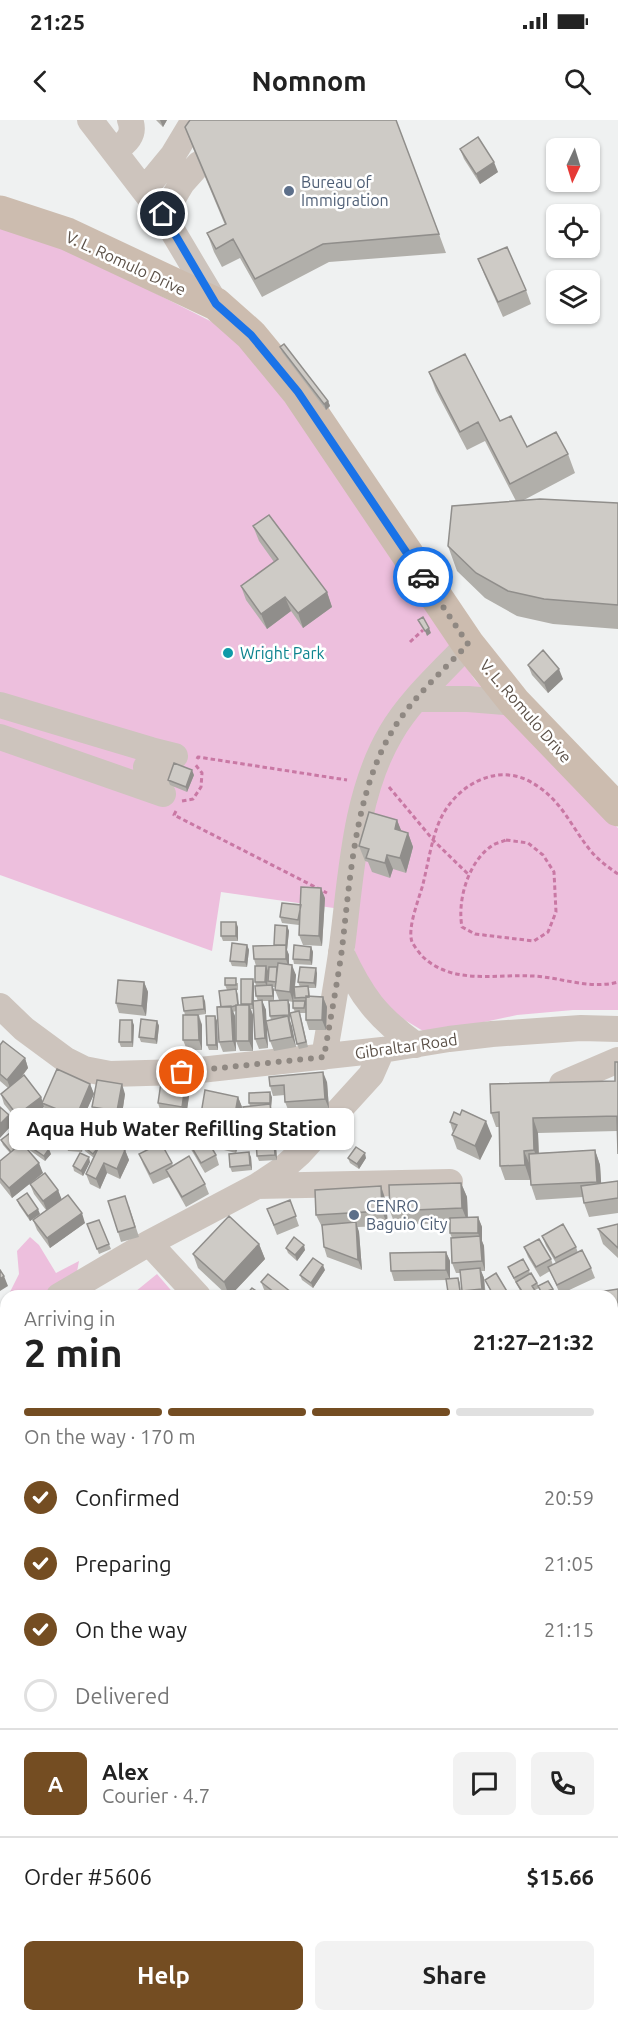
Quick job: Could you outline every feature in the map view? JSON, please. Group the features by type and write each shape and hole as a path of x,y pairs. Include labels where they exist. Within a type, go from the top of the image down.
{"main road":[{"name":"V. L. Romulo Drive","path":"0,212 67,234 216,304 251,335 298,392 468,644 515,703 614,800"}],"street":[{"path":"90,120 163,214 216,304"},
{"path":"114,151 125,144 130,137 132,126 130,120"},
{"path":"145,189 173,155 194,120"},
{"path":"163,214 182,183 199,164"},
{"path":"324,1057 356,840 369,784 364,775 402,716 468,644"},
{"path":"417,699 468,699 515,703"},
{"path":"0,705 157,771 0,737"},
{"path":"341,952 364,998 386,1022 416,1045"},
{"name":"Gibraltar Road","path":"0,1006 24,1029 66,1060 84,1069 99,1072 182,1072 382,1050 492,1034 581,1028 618,1029"},
{"path":"70,1290 149,1243 257,1186 281,1170 300,1153 371,1075 382,1050"},
{"path":"562,1084 618,1060"},
{"path":"257,1186 450,1182"},
{"path":"149,1243 192,1290"}],"path":[{"path":"410,642 423,630"},
{"path":"328,894 174,815 179,801 194,799 201,787 203,777 195,763 198,757 364,775 469,875"},
{"path":"618,874 590,851 556,801 527,780 503,774 476,780 459,794 441,818 412,922 412,941 423,957 457,976 534,976 599,985 618,982"},
{"path":"506,840 528,843 543,855 554,872 556,912 548,932 534,941 475,934 462,927 460,917 469,875 477,861 492,846 506,840"}],"shaded area":[{"name":"Wright Park","path":"0,223 78,254 226,329 292,410 475,680 618,828 618,1010 573,1010 517,1015 428,1034 400,1017 368,991 355,957 355,911 221,892 212,951 0,875"},
{"path":"30,1237 39,1245 56,1273 79,1261 76,1277 57,1290 11,1290 19,1274 17,1251"},
{"path":"157,1274 171,1290 137,1290"}],"building":[{"path":"190,120 396,120 439,234 323,244 255,279 233,239 216,249 207,233 226,224 185,127"},
{"path":"478,137 494,162 476,174 460,149"},
{"path":"507,247 526,290 498,302 478,259"},
{"path":"284,344 328,401 324,404 280,347"},
{"path":"465,354 500,421 511,416 527,447 556,432 568,454 510,484 478,422 460,432 429,372"},
{"path":"540,499 618,503 618,605 544,599 508,591 476,573 448,546 452,506"},
{"path":"269,515 327,592 298,613 285,597 261,614 241,586 278,559 253,526"},
{"path":"423,617 429,628 425,631 418,620"},
{"path":"543,650 559,669 544,683 528,665"},
{"path":"174,763 192,770 186,787 168,780"},
{"path":"369,812 397,820 395,829 408,833 400,858 387,855 385,863 366,858 369,849 359,846"},
{"path":"301,887 321,888 319,936 299,935"},
{"path":"282,903 301,905 298,920 280,917"},
{"path":"221,922 236,922 236,936 221,936"},
{"path":"275,925 287,926 286,945 274,945"},
{"path":"232,943 247,945 245,962 230,961"},
{"path":"286,945 286,959 254,959 253,946"},
{"path":"294,945 311,947 310,960 293,959"},
{"path":"278,963 292,965 290,992 275,990"},
{"path":"255,966 266,966 265,982 255,982"},
{"path":"269,967 277,967 276,982 268,981"},
{"path":"300,967 316,968 314,983 298,982"},
{"path":"225,978 236,978 236,985 225,985"},
{"path":"241,979 253,979 252,1004 241,1004"},
{"path":"118,980 144,982 142,1006 116,1003"},
{"path":"272,985 273,996 256,996 255,986"},
{"path":"308,986 309,997 295,998 294,987"},
{"path":"236,989 238,1005 221,1007 219,991"},
{"path":"203,996 204,1009 184,1011 182,998"},
{"path":"306,996 323,997 322,1020 306,1020"},
{"path":"262,1000 265,1038 255,1039 253,1001"},
{"path":"288,1000 289,1015 270,1016 269,1001"},
{"path":"293,1001 305,1001 304,1008 293,1008"},
{"path":"236,1005 249,1005 249,1041 236,1041"},
{"path":"231,1006 233,1041 219,1042 217,1007"},
{"path":"299,1011 306,1042 297,1044 290,1013"},
{"path":"183,1015 198,1015 199,1040 183,1040"},
{"path":"206,1016 215,1016 216,1045 207,1045"},
{"path":"288,1016 292,1037 270,1041 266,1021"},
{"path":"141,1019 157,1021 155,1039 139,1037"},
{"path":"120,1020 132,1020 132,1042 119,1042"},
{"path":"3,1041 25,1058 7,1080 0,1074 0,1045"},
{"path":"615,1062 618,1062 618,1154 617,1116 533,1118 534,1150 524,1151 525,1165 500,1166 499,1112 491,1113 490,1084 615,1081"},
{"path":"57,1069 90,1084 76,1117 42,1103"},
{"path":"323,1072 325,1099 285,1102 284,1085 270,1086 269,1077"},
{"path":"24,1075 41,1097 17,1115 1,1094"},
{"path":"162,1076 186,1079 182,1107 158,1103"},
{"path":"97,1080 122,1084 117,1111 92,1107"},
{"path":"205,1090 238,1097 234,1120 201,1114"},
{"path":"270,1092 270,1103 249,1103 249,1093"},
{"path":"270,1104 273,1129 246,1133 243,1107"},
{"path":"0,1107 9,1115 0,1124"},
{"path":"167,1110 180,1131 164,1140 152,1118"},
{"path":"462,1110 486,1121 475,1146 452,1135 457,1125 450,1122 454,1112 460,1115"},
{"path":"135,1116 136,1136 125,1136 124,1117"},
{"path":"104,1117 121,1121 118,1133 101,1129"},
{"path":"194,1118 216,1155 201,1163 179,1126"},
{"path":"40,1123 60,1131 56,1143 35,1134"},
{"path":"93,1125 107,1136 101,1142 89,1132"},
{"path":"218,1127 238,1132 235,1147 214,1143"},
{"path":"69,1129 82,1131 80,1147 66,1145"},
{"path":"10,1133 20,1144 11,1152 1,1140"},
{"path":"31,1137 49,1149 44,1156 26,1144"},
{"path":"90,1138 100,1145 93,1154 83,1146"},
{"path":"102,1140 125,1150 117,1169 104,1163 96,1179 86,1174"},
{"path":"256,1141 274,1141 275,1155 257,1156"},
{"path":"22,1143 39,1163 9,1188 0,1178 0,1161"},
{"path":"161,1143 172,1163 150,1174 139,1154"},
{"path":"356,1147 365,1153 357,1164 348,1158"},
{"path":"595,1150 597,1182 531,1185 529,1154"},
{"path":"249,1152 250,1165 230,1167 229,1154"},
{"path":"80,1153 89,1157 81,1171 73,1166"},
{"path":"189,1156 205,1184 182,1197 166,1170"},
{"path":"45,1173 58,1190 43,1201 30,1184"},
{"path":"618,1181 618,1198 584,1203 581,1186"},
{"path":"461,1183 462,1208 390,1211 389,1185"},
{"path":"381,1186 382,1211 316,1215 315,1190"},
{"path":"27,1193 38,1209 28,1216 17,1200"},
{"path":"68,1195 82,1213 47,1238 33,1220"},
{"path":"125,1196 135,1227 118,1232 108,1201"},
{"path":"290,1200 296,1216 274,1225 267,1209"},
{"path":"229,1216 259,1244 224,1282 193,1254"},
{"path":"478,1217 478,1233 450,1233 450,1218"},
{"path":"99,1220 109,1244 97,1249 87,1224"},
{"path":"356,1222 358,1260 324,1247 322,1225"},
{"path":"563,1224 576,1247 555,1258 542,1236"},
{"path":"618,1224 618,1248 598,1229"},
{"path":"480,1236 482,1261 452,1263 451,1238"},
{"path":"294,1237 304,1245 295,1255 286,1248"},
{"path":"539,1239 551,1259 536,1267 524,1247"},
{"path":"582,1250 591,1268 557,1285 548,1267"},
{"path":"446,1252 446,1270 391,1271 390,1253"},
{"path":"313,1258 323,1265 311,1283 300,1275"},
{"path":"523,1259 529,1270 514,1278 508,1267"},
{"path":"480,1268 482,1289 462,1290 460,1270"},
{"path":"496,1273 506,1290 491,1290 485,1280"},
{"path":"531,1273 537,1283 532,1286 535,1290 521,1290 516,1282"},
{"path":"268,1274 288,1290 271,1290 261,1282"},
{"path":"458,1278 460,1290 448,1290 446,1279"},
{"path":"548,1281 553,1289 540,1290 538,1286"}],"way so far":[{"path":"182,1072 324,1057 356,840 369,784 382,751 402,716 468,644 423,577"}],"place":[{"name":"Bureau of Immigration","path":"289,191"},
{"name":"Wright Park","path":"228,653"},
{"name":"Aqua Hub Water Refilling Station","path":"182,1072"},
{"name":"CENRO Baguio City","path":"354,1215"}],"route":[{"path":"163,214 216,304 251,335 298,392 423,577"}]}
